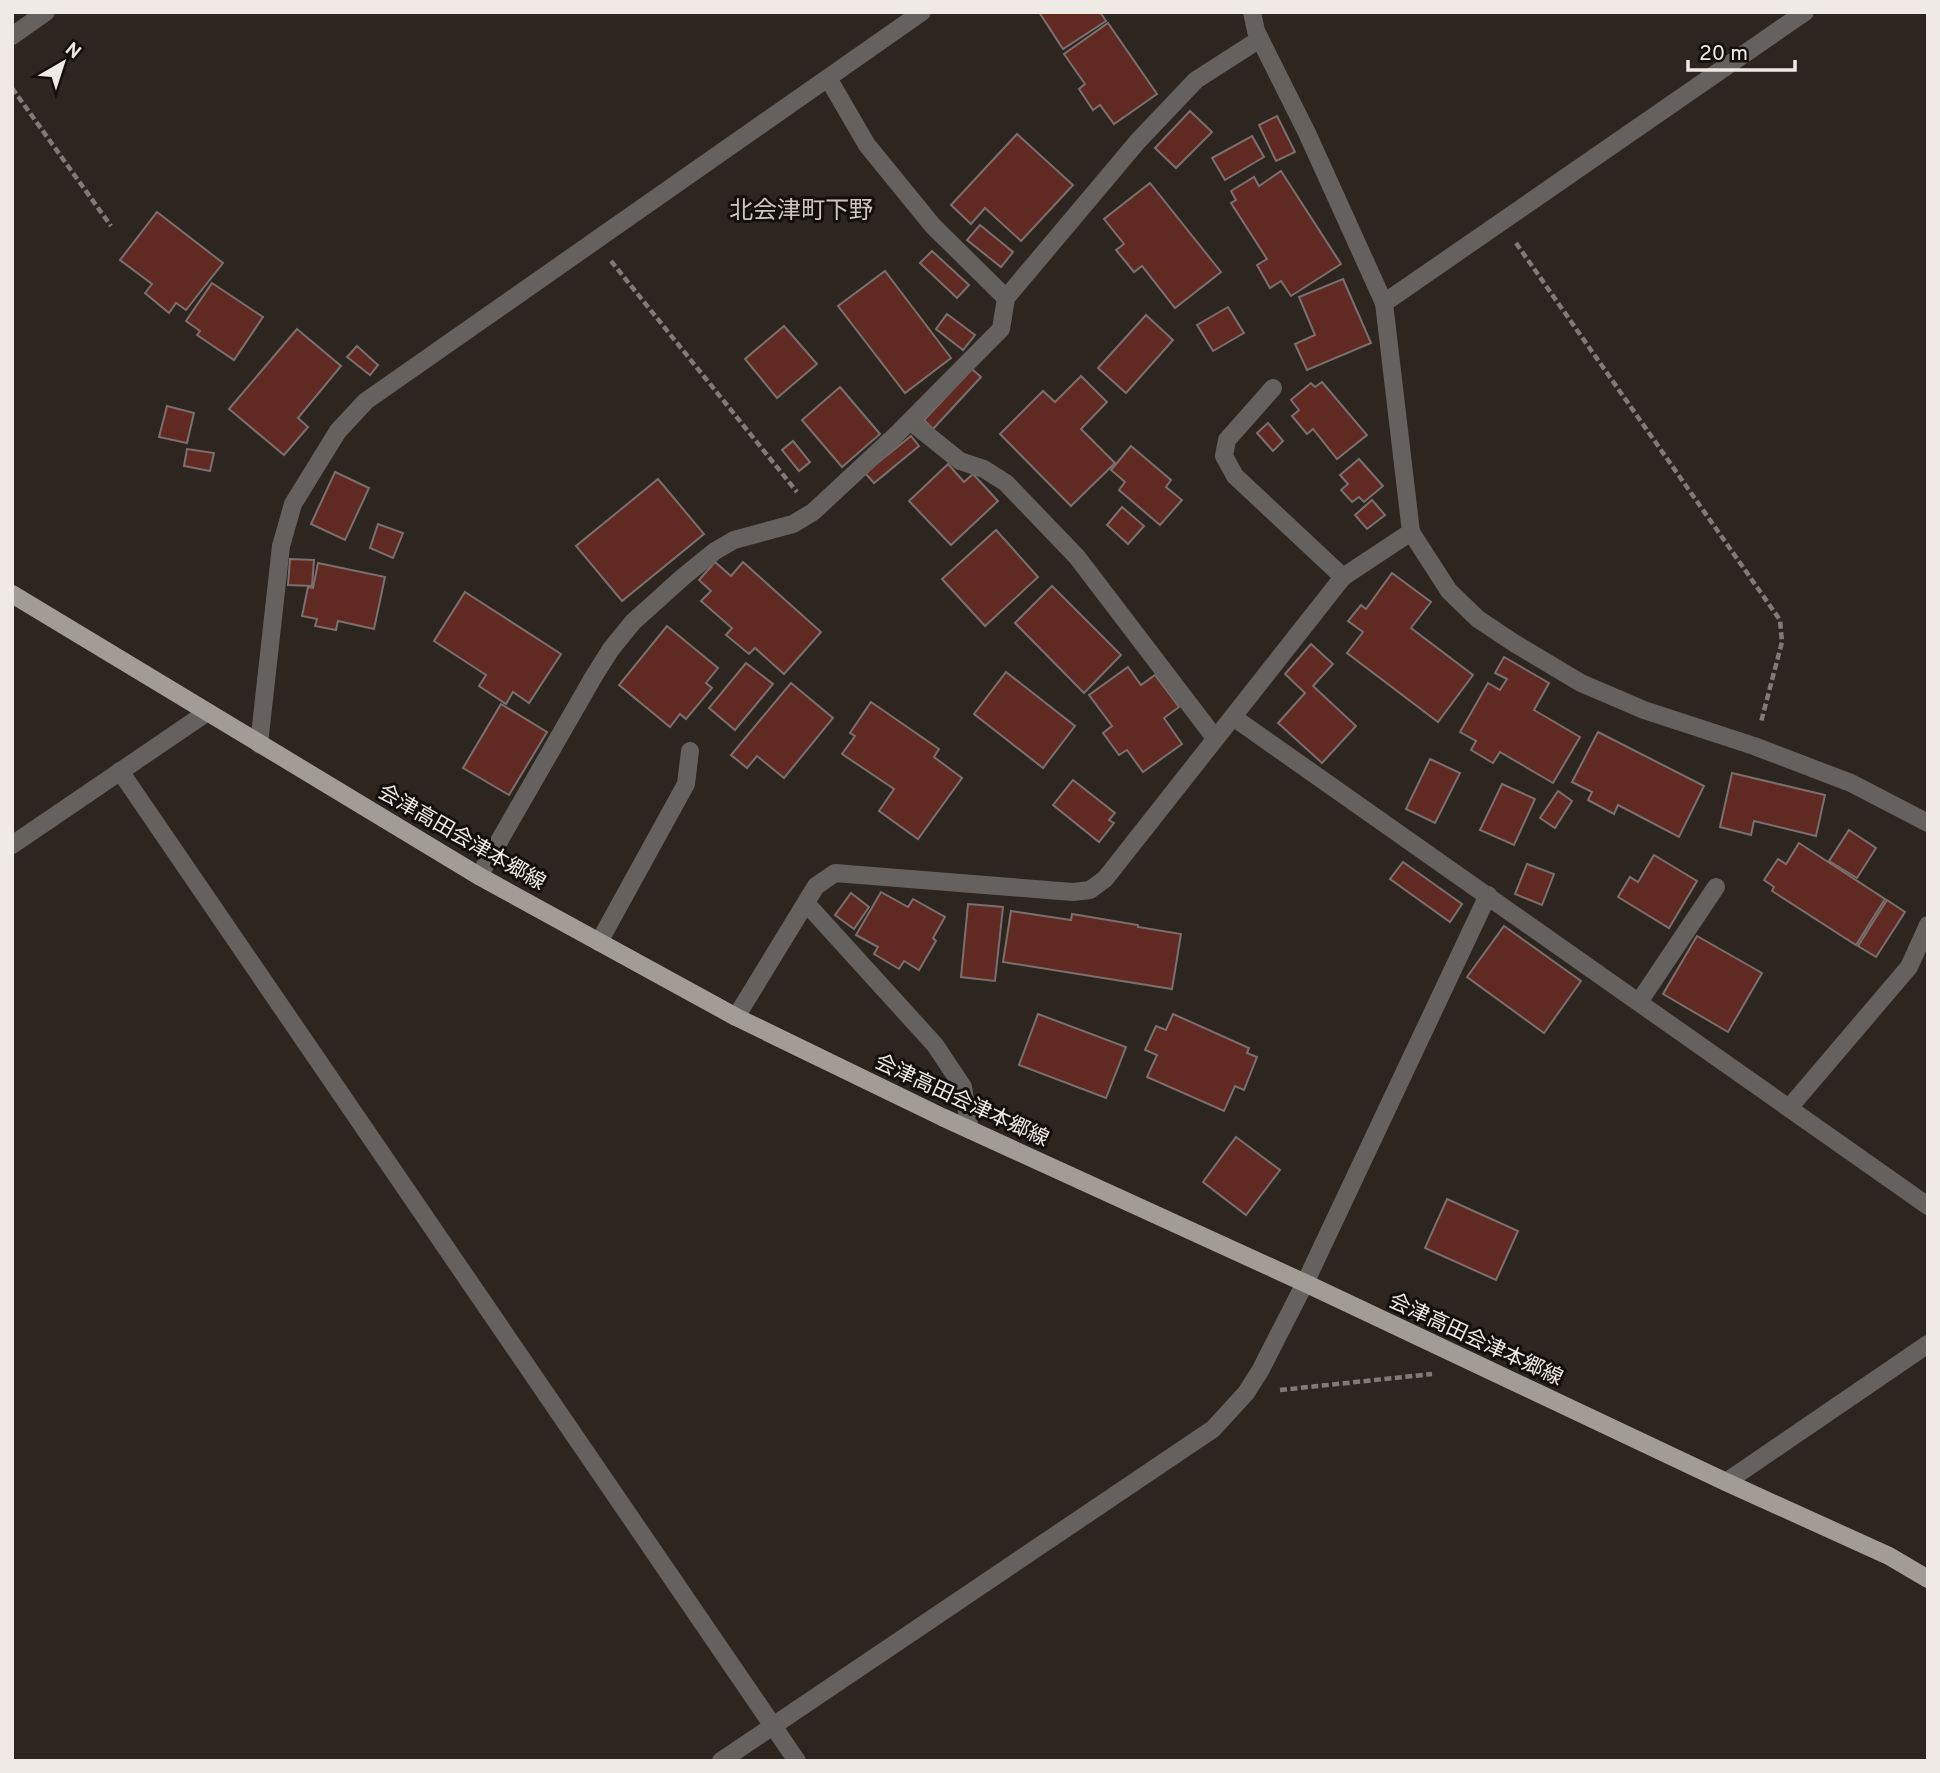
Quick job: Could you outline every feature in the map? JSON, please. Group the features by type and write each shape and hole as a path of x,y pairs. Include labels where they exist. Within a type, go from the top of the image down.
{"main road":[{"name":"会津高田会津本郷線","path":"12,594 479,876 736,1017 970,1130 1889,1556 1928,1579"}],"street":[{"path":"12,36 46,12"},
{"path":"259,744 281,546 293,504 338,431 366,401 922,12"},
{"path":"1252,12 1260,39 1307,133 1384,303 1411,532 1449,591 1478,619 1581,683 1644,710 1754,746 1851,783 1928,823"},
{"path":"1384,303 1805,12"},
{"path":"479,876 594,676 633,622 715,551 734,540 793,524 813,512 1001,329 1006,298 1138,141 1196,80 1260,39"},
{"path":"828,78 867,145 933,226 1006,298"},
{"path":"1273,388 1227,440 1224,456 1235,477 1343,577"},
{"path":"909,421 960,461 984,469 1006,483 1068,547 1216,738"},
{"path":"736,1017 816,886 835,873 1073,892 1090,890 1105,879 1343,577 1411,532"},
{"path":"12,845 206,713"},
{"path":"1233,717 1928,1206"},
{"path":"599,942 686,784 690,751"},
{"path":"120,771 797,1761"},
{"path":"1639,1002 1716,887"},
{"path":"720,1761 1213,1429 1247,1393 1305,1283 1488,895"},
{"path":"806,903 935,1045 963,1087 970,1130"},
{"path":"1789,1108 1909,967 1928,925"},
{"path":"1726,1482 1928,1344"}],"path":[{"path":"12,88 111,226"},
{"path":"1501,221 1780,620 1783,642 1754,746"},
{"path":"595,242 813,512"},
{"path":"1247,1393 1485,1369"}],"building":[{"path":"1039,12 1100,12 1106,21 1063,49"},
{"path":"1108,23 1157,94 1114,124 1100,105 1093,110 1079,89 1085,84 1064,54"},
{"path":"1190,111 1212,132 1176,168 1155,148"},
{"path":"1277,116 1295,152 1276,161 1259,125"},
{"path":"1017,134 1073,185 1021,241 985,208 971,224 951,205"},
{"path":"1252,136 1264,157 1225,180 1212,158"},
{"path":"1281,171 1341,264 1291,296 1281,281 1270,288 1257,265 1267,259 1231,203 1236,200 1231,191 1254,177 1259,186"},
{"path":"1150,183 1221,272 1175,308 1142,266 1134,272 1116,250 1124,244 1104,219"},
{"path":"157,212 223,263 186,310 176,303 169,313 145,293 152,284 120,260"},
{"path":"980,225 1013,252 1001,267 967,240"},
{"path":"932,251 969,285 957,298 920,263"},
{"path":"885,271 951,358 905,393 838,306"},
{"path":"1343,279 1371,343 1307,370 1295,344 1315,335 1299,297"},
{"path":"212,283 263,317 234,360 197,335 200,331 186,321"},
{"path":"1228,307 1244,333 1213,351 1197,325"},
{"path":"947,314 975,335 963,350 936,329"},
{"path":"1146,315 1173,340 1126,393 1098,368"},
{"path":"784,326 817,364 777,398 745,359"},
{"path":"297,329 341,366 298,418 308,427 284,455 229,409"},
{"path":"357,346 378,365 370,375 347,357"},
{"path":"972,369 981,377 933,429 924,420"},
{"path":"1081,376 1107,402 1081,429 1115,463 1071,506 1000,434 1043,391 1055,402"},
{"path":"1322,382 1367,435 1337,459 1313,429 1307,434 1292,416 1299,410 1291,400 1311,383 1315,387"},
{"path":"840,387 880,434 842,467 802,420"},
{"path":"167,406 194,413 187,443 159,437"},
{"path":"1268,423 1283,441 1273,451 1257,433"},
{"path":"911,436 919,446 874,483 865,473"},
{"path":"793,441 810,462 799,471 782,450"},
{"path":"1131,446 1171,480 1166,487 1182,500 1160,525 1119,490 1125,482 1111,470"},
{"path":"187,449 214,453 210,471 184,466"},
{"path":"1359,459 1383,486 1364,502 1359,497 1352,502 1341,490 1348,484 1340,475"},
{"path":"948,464 964,482 973,474 998,501 951,545 909,501"},
{"path":"335,472 369,488 345,540 311,524"},
{"path":"658,479 704,534 622,601 576,546"},
{"path":"1372,500 1385,515 1367,529 1355,515"},
{"path":"1122,507 1144,526 1128,544 1107,525"},
{"path":"378,524 403,533 393,558 370,548"},
{"path":"996,530 1038,577 985,626 942,579"},
{"path":"290,559 314,560 312,586 288,585"},
{"path":"715,562 731,576 743,562 821,632 784,674 755,648 749,654 726,635 732,628 701,601 711,591 699,580"},
{"path":"318,563 385,577 374,629 338,621 336,630 315,626 317,619 302,616 308,587 313,588"},
{"path":"1392,573 1431,602 1411,628 1473,675 1438,722 1347,653 1363,632 1348,621 1361,605 1366,609"},
{"path":"1052,586 1121,655 1084,693 1015,623"},
{"path":"465,592 561,654 529,703 513,692 506,704 479,686 486,675 434,641"},
{"path":"667,626 718,668 706,683 712,688 686,719 680,714 670,727 619,685"},
{"path":"1311,644 1333,664 1313,686 1356,726 1322,763 1278,723 1305,693 1285,674"},
{"path":"1504,657 1549,683 1534,710 1580,737 1553,783 1500,752 1493,763 1471,750 1476,741 1460,732 1488,683 1500,690 1507,679 1495,673"},
{"path":"746,663 773,684 735,730 709,708"},
{"path":"1128,667 1141,685 1155,675 1179,707 1164,718 1182,744 1143,772 1127,750 1119,755 1103,733 1112,726 1089,695"},
{"path":"1006,672 1075,726 1043,768 974,714"},
{"path":"791,683 833,718 784,778 757,756 747,768 731,755"},
{"path":"871,702 939,749 934,757 962,778 918,839 879,811 894,789 842,754 855,736 850,733"},
{"path":"501,704 547,732 509,795 463,768"},
{"path":"1598,732 1704,786 1679,837 1618,805 1614,814 1588,800 1592,792 1572,782"},
{"path":"1430,759 1460,773 1435,823 1406,809"},
{"path":"1732,773 1825,795 1816,836 1754,821 1751,835 1720,827"},
{"path":"1073,780 1115,813 1109,820 1114,823 1099,842 1053,805"},
{"path":"1502,784 1535,799 1514,845 1480,830"},
{"path":"1558,791 1572,801 1555,828 1540,818"},
{"path":"1849,830 1876,848 1857,878 1829,861"},
{"path":"1799,843 1885,899 1856,945 1772,891 1774,887 1764,880 1778,859 1786,864"},
{"path":"1654,855 1697,881 1669,928 1618,897 1630,877 1638,882"},
{"path":"1403,862 1462,904 1450,922 1390,879"},
{"path":"1527,864 1554,874 1542,905 1515,894"},
{"path":"881,892 908,907 913,899 945,917 933,938 936,941 919,970 904,961 899,969 874,954 878,947 856,935"},
{"path":"851,893 869,907 854,929 835,915"},
{"path":"1887,900 1905,912 1876,957 1858,946"},
{"path":"968,904 1003,907 995,981 961,977"},
{"path":"1011,911 1071,920 1072,914 1181,934 1172,989 1003,962"},
{"path":"1504,926 1581,981 1544,1033 1467,977"},
{"path":"1697,936 1762,973 1728,1032 1663,994"},
{"path":"1038,1014 1126,1047 1106,1098 1019,1065"},
{"path":"1173,1014 1249,1048 1247,1053 1257,1057 1244,1090 1235,1086 1224,1111 1147,1077 1157,1055 1145,1050 1156,1026 1166,1030"},
{"path":"1236,1137 1280,1170 1246,1215 1203,1182"},
{"path":"1447,1199 1518,1231 1496,1280 1425,1248"}],"district":[{"name":"北会津町下野","path":"801,210"}]}
